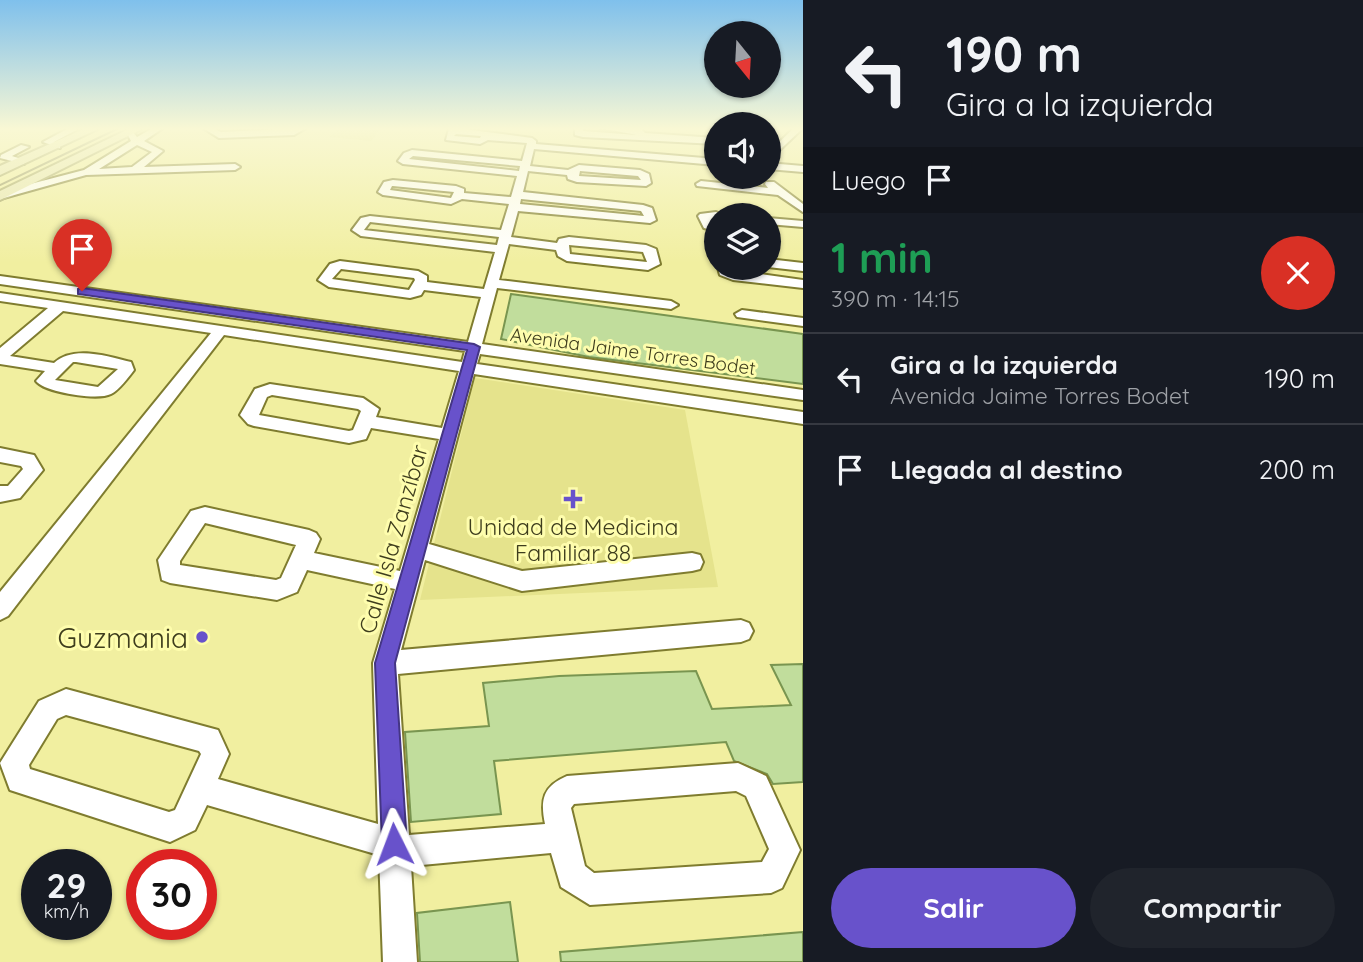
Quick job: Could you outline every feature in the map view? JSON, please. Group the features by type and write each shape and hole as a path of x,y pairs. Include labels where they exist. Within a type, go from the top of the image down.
{"main road":[{"path":"0,196 50,173"}],"street":[{"path":"0,196 82,173"},
{"path":"0,203 84,173"},
{"path":"0,209 71,182 85,173"},
{"name":"Calle Isla Zanzíbar","path":"400,962 385,663 523,173"},
{"path":"573,173 572,177 577,179 646,183 645,176 639,173"},
{"path":"781,178 802,194"},
{"path":"393,183 456,189 460,191 458,196 451,201 383,192 388,184 393,183"},
{"path":"701,184 780,192"},
{"path":"776,189 803,209"},
{"path":"458,196 515,201 569,201 643,208 649,210 650,220 567,213 515,201"},
{"path":"567,213 569,201"},
{"path":"504,241 453,228 370,219 365,220 358,230 361,233 446,243 504,241 563,247"},
{"path":"781,224 799,229"},
{"path":"446,243 453,228"},
{"path":"781,232 799,229"},
{"path":"569,241 646,249 652,252 654,264 648,266 567,257 562,254 563,247 564,242 569,241"},
{"path":"781,264 803,267"},
{"path":"340,265 418,275 422,279 419,285 416,292 410,294 329,283 326,280 334,267 340,265"},
{"name":"Avenida Jaime Torres Bodet","path":"0,280 471,358 803,418"},
{"path":"768,280 803,284"},
{"path":"419,285 671,305"},
{"name":"Avenida Jaime Torres Bodet","path":"0,297 221,330 803,395"},
{"path":"0,357 60,306"},
{"path":"742,314 803,322"},
{"path":"0,609 221,330"},
{"path":"0,357 57,368"},
{"path":"270,389 363,404 370,409 365,421 360,435 349,437 254,420 249,415 261,393 270,389"},
{"path":"365,421 450,436"},
{"path":"0,455 27,460 34,470 13,493 0,494"},
{"path":"205,515 294,533 309,539 300,559 289,585 277,590 170,573 168,567 169,560 198,517 205,515"},
{"path":"417,549 522,581 692,562"},
{"path":"300,559 408,582"},
{"path":"385,663 741,631"},
{"path":"66,702 208,740 215,754 199,788 185,820 170,827 20,780 14,763 48,710 66,702"},
{"path":"738,777 756,786 785,850 771,877 590,888 572,876 563,837 555,804 567,790 738,777"},
{"path":"199,788 394,848 563,837"}],"shaded area":[{"name":"Unidad de Medicina Familiar 88","path":"475,378 685,410 718,587 420,600"}],"building":[{"path":"511,294 803,334 803,384 589,357 501,339"},
{"path":"803,664 803,782 773,784 767,774 734,761 726,742 494,761 501,814 411,822 405,732 489,726 483,683 559,676 696,671 712,709 791,705 771,665"},
{"path":"510,902 518,962 420,962 417,913"},
{"path":"803,932 803,962 561,962 560,952"}],"tram line":[{"path":"0,185 25,173"}],"place":[{"name":"Unidad de Medicina Familiar 88","path":"573,499"},
{"name":"Guzmania","path":"202,637"}],"route":[{"path":"82,291 474,347 385,663 394,844"}]}
